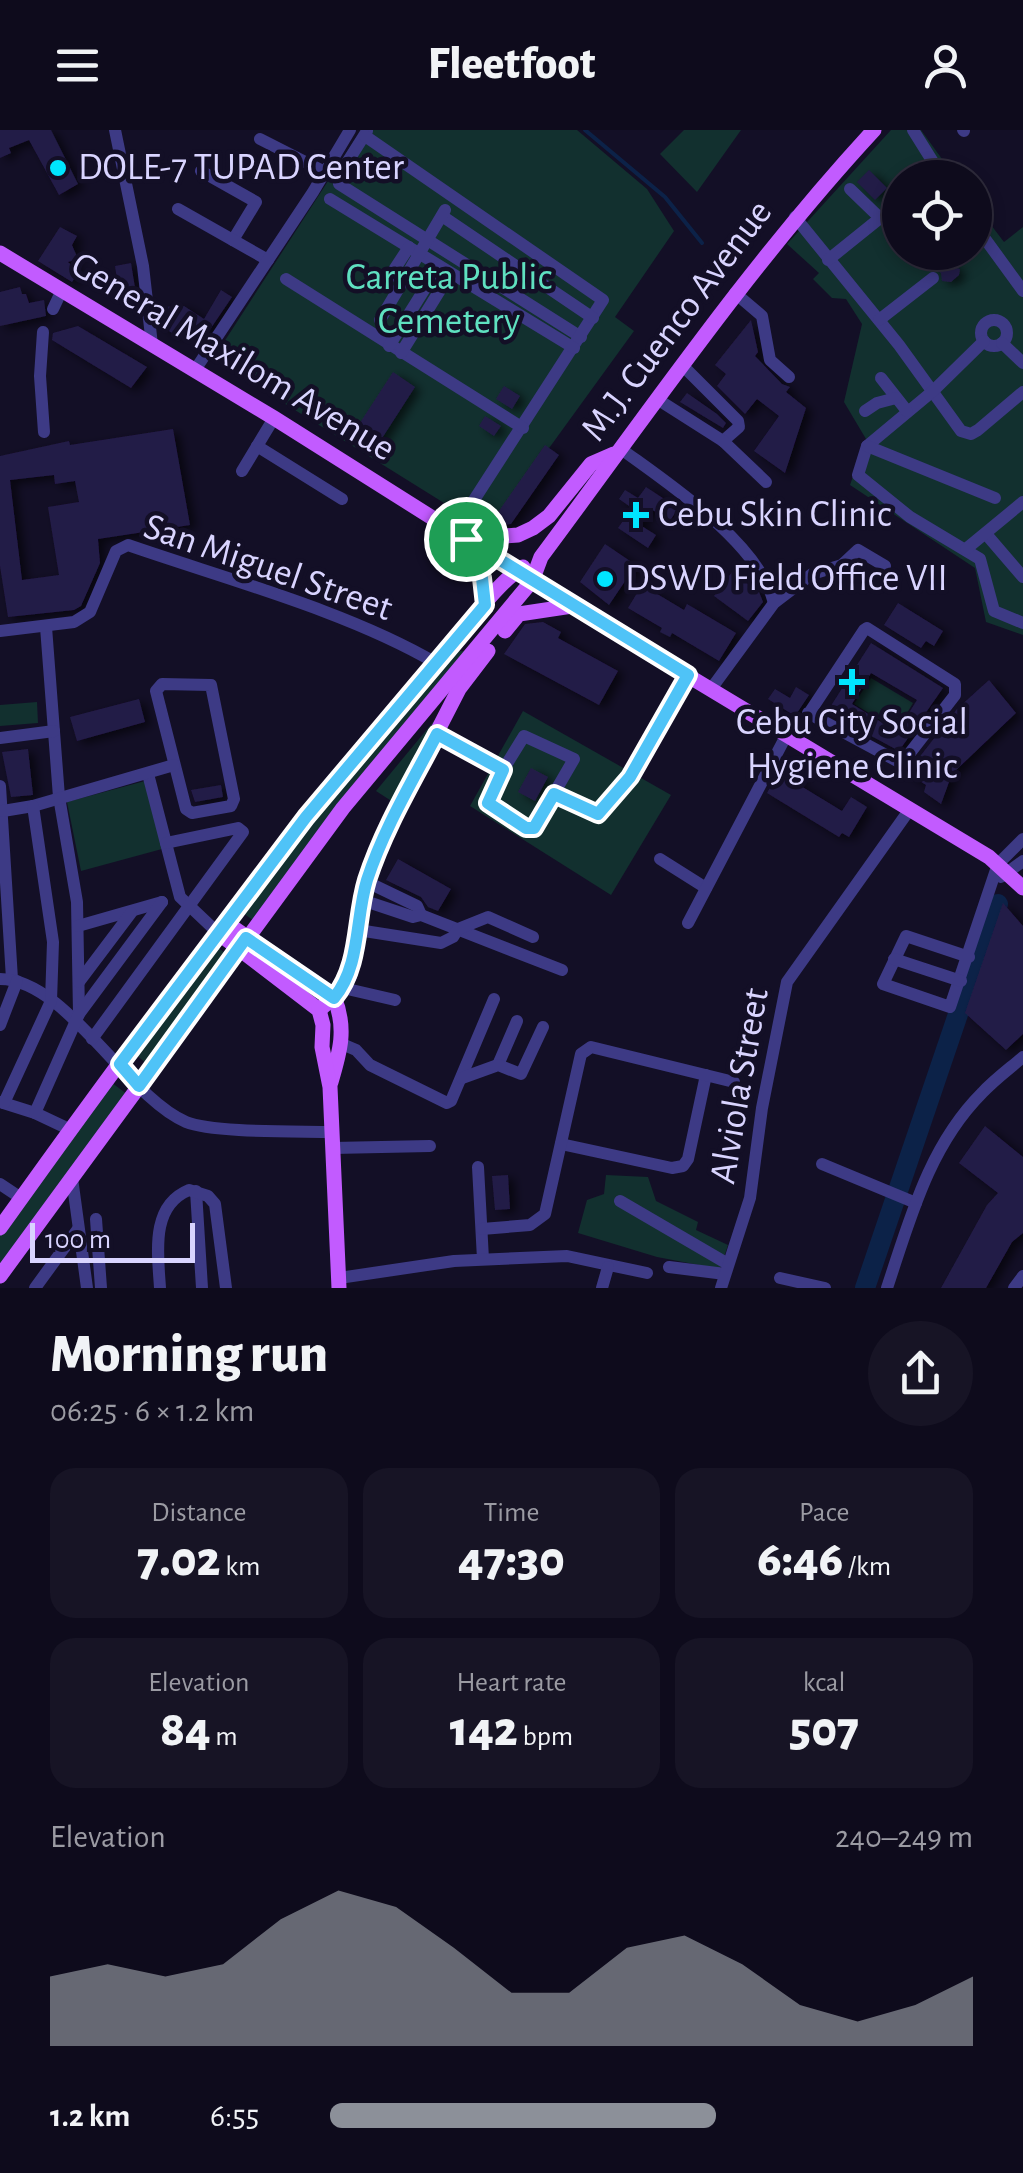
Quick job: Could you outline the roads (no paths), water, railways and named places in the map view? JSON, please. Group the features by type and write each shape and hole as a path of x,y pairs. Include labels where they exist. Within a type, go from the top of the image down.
{"main road":[{"name":"M.J. Cuenco Avenue","path":"0,1276 343,808 532,581 540,558 735,293 795,217 874,130"},
{"name":"General Maxilom Avenue","path":"0,253 910,809 1004,868 1023,888"},
{"path":"485,605 482,578 460,535 518,535 532,528 550,516 591,464 619,450"},
{"name":"M.J. Cuenco Avenue","path":"516,570 540,558"},
{"path":"0,1228 306,817 516,570"},
{"path":"319,1010 349,977 362,900 383,837 460,689 519,614 572,606"},
{"path":"475,652 494,644"},
{"path":"221,927 319,1010 324,1024 322,1048 330,1087 339,1283"},
{"path":"242,944 338,992"},
{"path":"330,1087 342,1044 338,992"}],"street":[{"path":"115,130 143,266 152,345"},
{"path":"194,370 350,130"},
{"path":"913,130 929,160"},
{"path":"460,535 602,305 600,296 452,198 366,133 338,177 339,184 428,238 577,342"},
{"path":"260,138 324,172"},
{"path":"202,171 256,202 233,240"},
{"path":"828,260 880,218 850,189"},
{"path":"388,278 428,238 452,198"},
{"path":"330,199 445,270 577,342"},
{"path":"178,210 268,260"},
{"path":"442,216 593,318"},
{"path":"795,217 961,430 970,434 1023,392"},
{"path":"380,320 414,250"},
{"path":"992,256 1023,291"},
{"path":"395,349 445,270"},
{"path":"879,320 933,278"},
{"path":"286,279 523,428"},
{"path":"54,309 62,290"},
{"path":"735,293 762,316 770,360 789,377"},
{"path":"1007,320 1002,342 995,346 984,341 981,333 987,322 1007,320"},
{"path":"42,332 44,432"},
{"path":"984,341 867,446 859,469 861,480 984,564 994,610 1023,623"},
{"path":"1002,342 1023,363"},
{"path":"682,365 738,421 739,427 723,441"},
{"path":"880,378 906,411"},
{"path":"865,411 896,398"},
{"path":"657,399 723,441 766,482"},
{"path":"242,471 274,418"},
{"path":"257,446 342,499"},
{"path":"867,446 996,498"},
{"path":"619,450 730,538 759,568 774,603"},
{"path":"966,549 1023,502"},
{"path":"986,534 1023,577"},
{"name":"San Miguel Street","path":"0,631 74,622 90,612 110,560 116,551 128,545 280,597 390,640 436,663"},
{"path":"711,690 774,603 812,574 842,565 858,550 885,566"},
{"path":"46,627 59,797 78,926 77,1018"},
{"path":"688,923 789,737 867,628 956,684 955,695 900,762 808,713"},
{"path":"554,794 589,812 598,814 604,809 630,777 688,675"},
{"path":"157,686 211,686 234,803 188,812 174,765 157,686"},
{"path":"0,738 54,731"},
{"path":"437,734 503,770"},
{"path":"528,736 574,760 554,794 534,828 526,828 488,803 520,739 528,736"},
{"path":"4,810 32,806 174,765"},
{"path":"148,774 185,900 221,927"},
{"path":"0,786 10,980 0,1025"},
{"path":"32,806 52,942 51,1001 2,1102 72,1130"},
{"name":"Alviola Street","path":"725,1275 750,1198 762,1108 788,982 910,809"},
{"path":"92,1039 185,900 240,838 242,829 166,842"},
{"path":"969,957 906,936 883,984 946,1008 952,1004 969,957 992,882 1023,839"},
{"path":"660,859 706,888"},
{"path":"1004,868 1023,861"},
{"path":"367,882 417,906 420,915"},
{"path":"78,926 162,902 185,900"},
{"path":"362,900 413,917 420,915 562,970"},
{"path":"35,1113 77,1018 162,902"},
{"path":"79,982 130,913"},
{"path":"358,930 441,943 458,929 488,917 533,937"},
{"path":"894,959 961,981"},
{"path":"10,980 77,1018 92,1039 164,1110 189,1123 332,1140 430,1146"},
{"path":"338,992 396,1000"},
{"path":"342,1044 356,1050 370,1065 440,1103 451,1101 494,999"},
{"path":"498,1065 517,1021"},
{"path":"462,1078 498,1065 521,1074 543,1026"},
{"path":"482,1229 530,1225 544,1214 585,1050 591,1048 734,1082"},
{"path":"888,1288 911,1200 944,1140 981,1094 1023,1057"},
{"path":"561,1144 672,1168 683,1166 688,1159 706,1076"},
{"path":"822,1164 911,1200"},
{"path":"478,1167 482,1259"},
{"path":"72,1178 87,1288"},
{"path":"0,1184 21,1198"},
{"path":"160,1288 156,1235 178,1195 189,1190 208,1196 216,1204 226,1288"},
{"path":"196,1192 202,1288"},
{"path":"620,1201 725,1275"},
{"path":"96,1219 102,1288"},
{"path":"35,1288 78,1229"},
{"path":"339,1283 482,1259 567,1256 647,1273"},
{"path":"602,1288 608,1267"},
{"path":"669,1267 725,1275"},
{"path":"1014,1288 1023,1276"},
{"path":"780,1278 824,1288"}],"waterway":[{"path":"585,130 665,197 702,243"},
{"path":"865,1288 998,904"}],"place":[{"name":"DOLE-7 TUPAD Center","path":"58,168"},
{"name":"Cebu Skin Clinic","path":"636,515"},
{"name":"DSWD Field Office VII","path":"605,579"},
{"name":"Cebu City Social Hygiene Clinic","path":"852,682"}],"park label":[{"name":"Carreta Public Cemetery","path":"449,300"}]}
